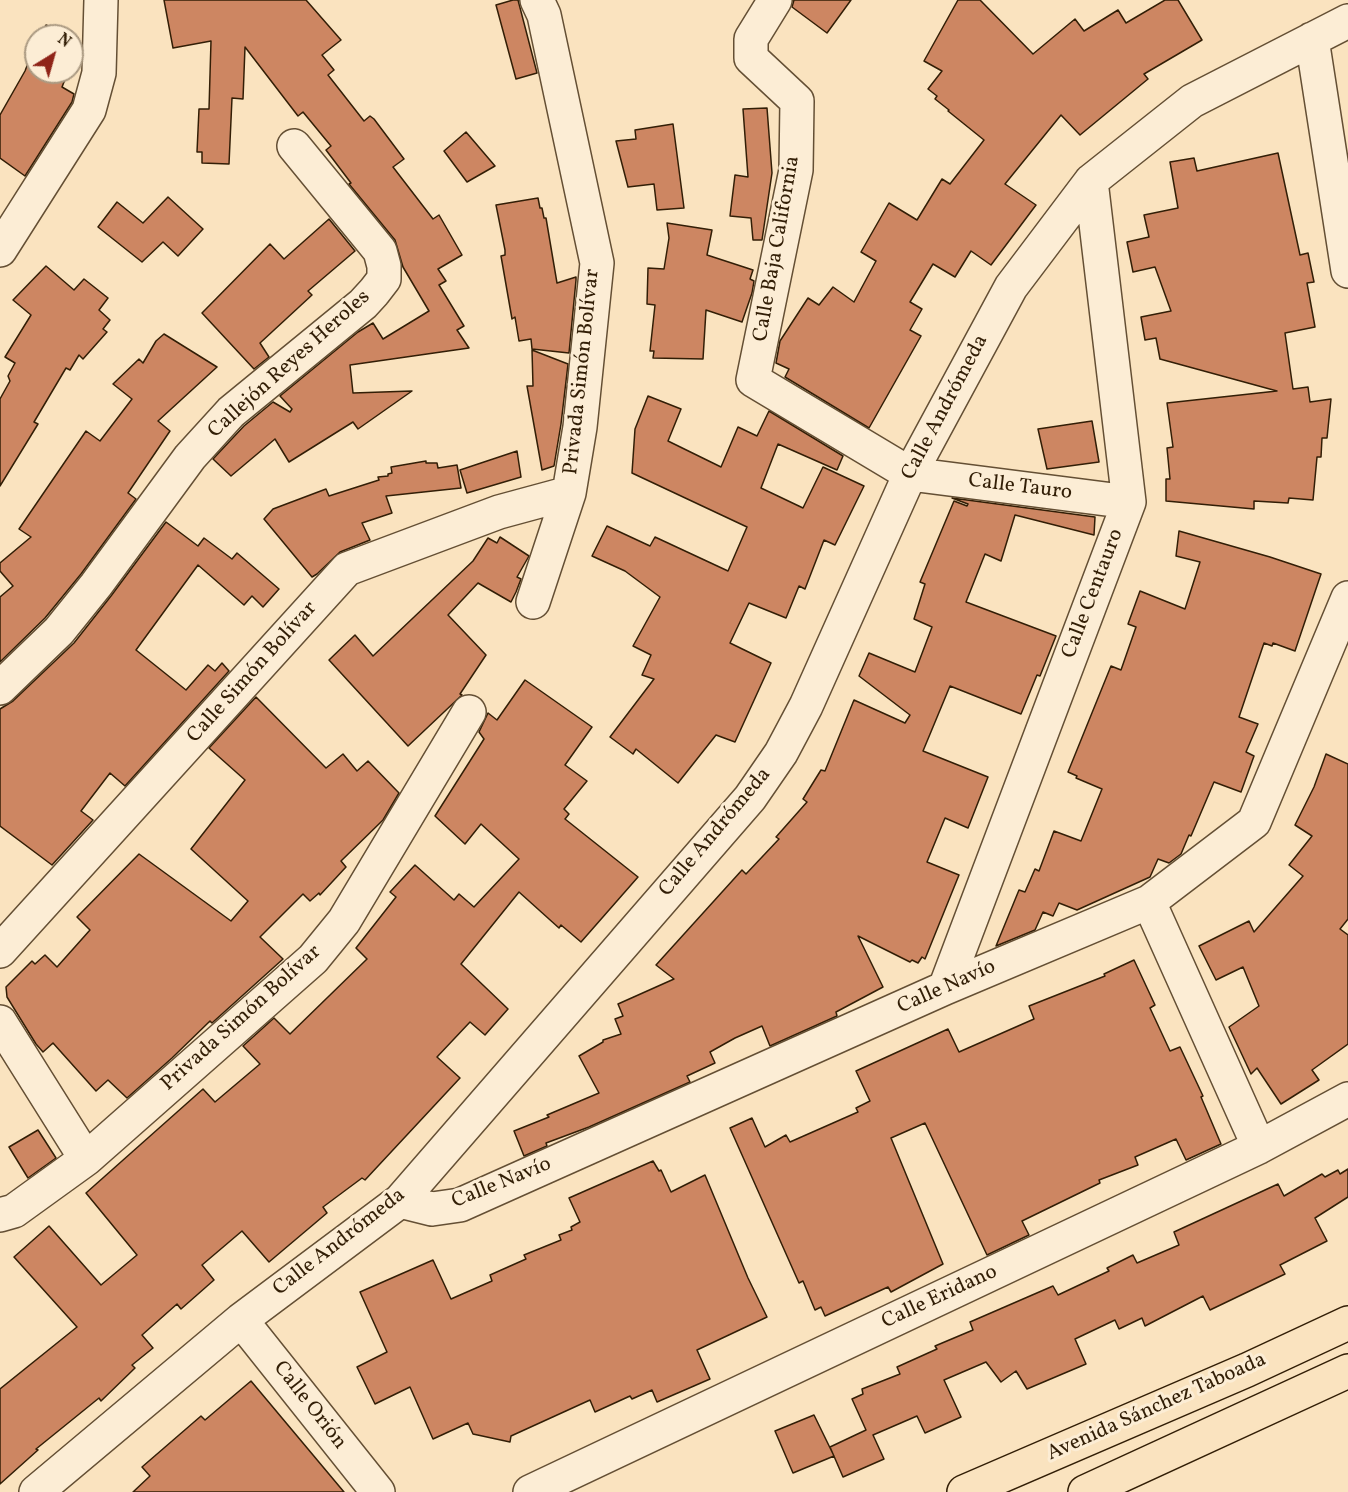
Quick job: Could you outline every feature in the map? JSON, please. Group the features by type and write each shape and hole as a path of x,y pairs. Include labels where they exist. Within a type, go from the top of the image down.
{"main road":[{"name":"Avenida Sánchez Taboada","path":"964,1492 1247,1370 1348,1323"},
{"path":"1085,1492 1348,1371"}],"street":[{"path":"0,250 89,110 99,72 101,0"},
{"name":"Privada Simón Bolívar","path":"533,602 569,493 580,427 597,263 544,15 537,0"},
{"name":"Calle Baja California","path":"776,0 751,39 751,58 797,101 796,170 753,380 910,474"},
{"name":"Calle Andrómeda","path":"36,1492 241,1320 400,1201 750,798 781,753 806,706 910,474 1011,287 1091,182 1192,101 1348,21"},
{"path":"1312,39 1348,271"},
{"name":"Callejón Reyes Heroles","path":"0,688 59,631 96,585 190,457 231,412 363,304 384,279 384,266 380,251 294,146"},
{"name":"Calle Centauro","path":"945,988 1130,502 1091,182"},
{"name":"Calle Tauro","path":"910,474 1130,502"},
{"name":"Calle Simón Bolívar","path":"0,951 347,569 499,512 569,493"},
{"name":"Calle Navío","path":"400,1201 432,1209 460,1205 945,988 1149,902 1254,822 1348,598"},
{"name":"Privada Simón Bolívar","path":"0,1215 14,1211 86,1159 314,959 344,921 469,712"},
{"path":"1149,902 1259,1147"},
{"path":"0,1022 86,1159"},
{"name":"Calle Eridano","path":"530,1492 1259,1147 1348,1099"},
{"name":"Calle Orión","path":"241,1320 378,1492"}],"building":[{"path":"164,0 306,0 341,40 322,55 334,70 328,75 364,121 370,116 374,119 404,159 393,167 433,219 439,215 462,255 438,269 446,281 439,285 464,326 457,330 469,348 350,365 353,393 412,391 358,429 353,422 289,462 275,439 231,476 213,459 244,426 273,402 290,412 292,409 280,396 358,332 373,323 383,339 429,311 403,267 395,240 349,184 351,183 326,150 331,146 303,112 298,116 245,47 243,99 232,98 229,164 202,163 202,152 197,152 199,109 209,109 211,41 173,48"},
{"path":"518,0 537,73 516,79 496,5"},
{"path":"794,0 851,0 827,33 792,7"},
{"path":"958,0 980,0 1033,54 1075,19 1084,31 1118,10 1126,23 1165,0 1178,0 1202,40 1144,74 1148,79 1080,135 1061,115 1005,184 1036,205 991,265 971,251 955,277 933,264 910,302 922,309 910,330 921,336 869,428 785,377 789,369 776,363 780,341 808,298 819,305 833,287 854,302 876,261 861,252 889,203 917,220 942,179 950,184 984,140 948,111 935,99 937,96 928,89 942,71 924,61"},
{"path":"24,73 24,84 63,84 62,87 74,94 72,102 25,176 0,158 0,115"},
{"path":"767,108 772,173 762,240 753,240 751,218 730,216 735,175 748,177 743,109"},
{"path":"673,124 684,208 657,210 654,184 628,187 616,141 636,139 635,130"},
{"path":"466,132 495,166 467,182 444,151"},
{"path":"1278,153 1300,255 1308,253 1314,282 1307,283 1315,327 1285,333 1293,389 1308,387 1310,402 1331,399 1327,438 1322,438 1321,457 1317,457 1313,500 1289,498 1288,503 1254,501 1254,509 1166,501 1166,479 1170,479 1167,448 1173,447 1167,403 1277,391 1160,359 1156,338 1145,340 1141,317 1171,311 1155,267 1133,272 1127,242 1149,237 1144,215 1178,208 1170,162 1194,158 1197,171"},
{"path":"168,197 203,229 178,256 163,242 142,262 98,227 117,202 143,223"},
{"path":"538,198 544,218 546,218 557,283 576,277 569,353 532,349 531,339 519,341 515,317 512,319 501,256 505,255 505,250 496,205"},
{"path":"329,219 355,251 308,291 312,295 260,343 269,357 254,369 202,313 270,244 284,259"},
{"path":"667,223 712,230 707,255 753,270 750,279 754,281 752,293 742,322 706,310 703,359 653,358 654,351 650,351 655,305 647,304 648,268 664,269 669,238"},
{"path":"46,266 74,290 84,279 108,298 99,310 110,320 103,329 107,332 83,359 79,355 70,370 66,368 34,422 38,424 0,486 0,399 10,381 8,376 15,363 5,357 31,315 13,300"},
{"path":"164,334 217,367 158,421 170,431 128,493 136,499 81,574 45,618 0,662 0,597 13,586 0,571 0,563 31,537 19,529 86,431 100,441 132,399 113,384 139,359 143,363 156,341"},
{"path":"532,350 568,364 554,466 542,470 527,386 533,386"},
{"path":"648,396 681,409 668,441 721,467 738,427 757,436 769,411 843,456 837,470 778,444 761,488 803,508 823,467 864,486 835,545 824,540 805,589 799,586 786,618 749,603 730,643 771,663 735,742 716,735 678,783 636,749 633,754 610,737 654,679 642,675 651,655 633,646 660,597 625,571 592,556 607,526 650,546 655,537 728,571 747,527 632,473 635,429"},
{"path":"1092,421 1099,462 1047,469 1038,429"},
{"path":"517,451 521,477 467,493 460,470"},
{"path":"426,461 426,463 437,463 438,468 457,465 461,488 386,496 392,513 362,523 370,540 340,552 312,577 264,519 273,509 326,489 329,496 379,480 378,477 388,476 392,473 391,467"},
{"path":"952,498 1095,517 1094,535 1015,515 1001,561 985,554 966,602 1056,636 1021,714 950,686 923,751 988,777 968,828 945,818 927,862 959,875 925,959 922,957 918,963 912,960 910,962 858,936 883,987 836,1012 837,1016 770,1046 762,1026 735,1038 710,1052 715,1063 687,1076 690,1082 589,1127 546,1143 547,1146 524,1156 514,1131 599,1093 579,1056 603,1040 621,1034 615,1019 623,1016 618,1004 674,979 656,965 742,870 746,874 779,839 776,837 807,802 803,799 821,770 825,771 854,700 905,723 910,715 859,676 869,653 915,672 932,627 914,619 925,584 920,582 954,501 967,506 968,504"},
{"path":"166,522 198,546 204,538 232,559 237,553 279,589 263,607 252,596 244,605 198,565 136,650 186,690 208,665 215,671 222,663 229,671 125,786 110,773 81,811 93,820 52,865 0,826 0,709 13,701 74,643"},
{"path":"1179,531 1321,574 1295,651 1273,643 1272,646 1264,643 1239,717 1258,724 1246,752 1254,756 1241,792 1214,782 1181,854 1169,863 1158,859 1150,877 1077,910 1059,903 1053,916 1043,912 1035,930 996,946 1019,890 1025,892 1035,869 1039,871 1054,831 1081,841 1102,789 1068,772 1111,666 1121,670 1136,627 1128,624 1140,591 1185,609 1200,562 1176,556"},
{"path":"500,537 529,556 517,577 521,579 516,592 511,602 478,583 448,615 486,655 460,694 462,695 408,746 329,660 355,635 373,656 473,561 488,538 497,543"},
{"path":"525,680 592,727 565,765 587,781 564,809 569,814 565,819 638,877 581,942 561,925 559,928 519,892 461,964 508,1009 485,1035 470,1022 437,1057 460,1078 365,1180 362,1178 323,1207 327,1213 269,1262 242,1231 202,1265 214,1280 181,1309 177,1304 142,1335 153,1348 132,1365 135,1368 101,1401 99,1398 36,1449 38,1450 0,1484 0,1389 77,1327 14,1257 49,1226 101,1285 137,1255 86,1193 203,1089 215,1102 260,1064 243,1046 274,1018 290,1034 367,959 356,948 396,897 390,892 415,865 454,900 459,894 474,907 519,859 481,824 465,844 435,816 484,739 479,732 488,713 497,720"},
{"path":"256,697 326,768 343,754 357,771 368,761 399,793 383,820 341,861 346,867 320,895 319,893 310,901 303,894 260,937 283,959 212,1023 210,1021 127,1098 108,1080 96,1091 53,1043 43,1052 36,1044 7,997 6,987 32,961 35,964 45,955 57,967 90,930 77,917 139,854 231,921 248,901 191,849 245,780 209,748"},
{"path":"1326,754 1348,764 1348,919 1340,929 1348,935 1348,1044 1312,1070 1319,1080 1281,1104 1257,1068 1251,1074 1229,1027 1259,1006 1243,967 1216,980 1199,946 1249,921 1254,932 1303,876 1289,865 1312,836 1295,825 1314,787"},
{"path":"1134,960 1155,1005 1150,1008 1170,1051 1180,1047 1203,1096 1201,1097 1221,1144 1186,1160 1176,1139 1135,1157 1138,1165 1099,1180 1100,1183 1022,1221 1029,1235 987,1255 925,1123 891,1138 943,1264 891,1292 888,1287 825,1316 821,1307 815,1310 803,1281 799,1283 730,1128 752,1118 765,1147 786,1135 790,1142 858,1112 856,1108 870,1101 856,1071 948,1029 959,1052 1034,1019 1029,1006 1105,976 1104,974"},
{"path":"38,1130 56,1158 28,1178 9,1147"},
{"path":"653,1161 659,1171 661,1170 671,1192 705,1175 748,1278 767,1317 697,1350 710,1379 657,1402 652,1390 632,1399 630,1396 595,1412 590,1400 511,1436 510,1442 473,1434 468,1423 433,1439 410,1387 375,1404 357,1367 387,1352 360,1292 433,1260 451,1299 492,1281 490,1275 526,1259 524,1255 561,1240 559,1235 572,1230 571,1227 580,1222 569,1198"},
{"path":"1348,1169 1348,1197 1315,1218 1327,1241 1280,1265 1285,1274 1210,1310 1203,1296 1145,1326 1142,1318 1119,1329 1115,1320 1075,1339 1086,1364 1027,1389 1016,1371 1001,1382 986,1362 944,1380 961,1417 925,1433 917,1416 873,1435 884,1459 843,1477 830,1447 866,1430 852,1399 863,1394 862,1389 900,1374 897,1367 937,1349 935,1346 973,1330 970,1322 1053,1286 1058,1295 1109,1271 1107,1268 1133,1255 1137,1263 1179,1245 1174,1232 1278,1184 1284,1196 1322,1174 1325,1177 1338,1170 1340,1174"},
{"path":"251,1381 344,1492 133,1492 150,1476 142,1467 201,1416 205,1420"},
{"path":"814,1415 834,1456 793,1473 775,1431"}]}
